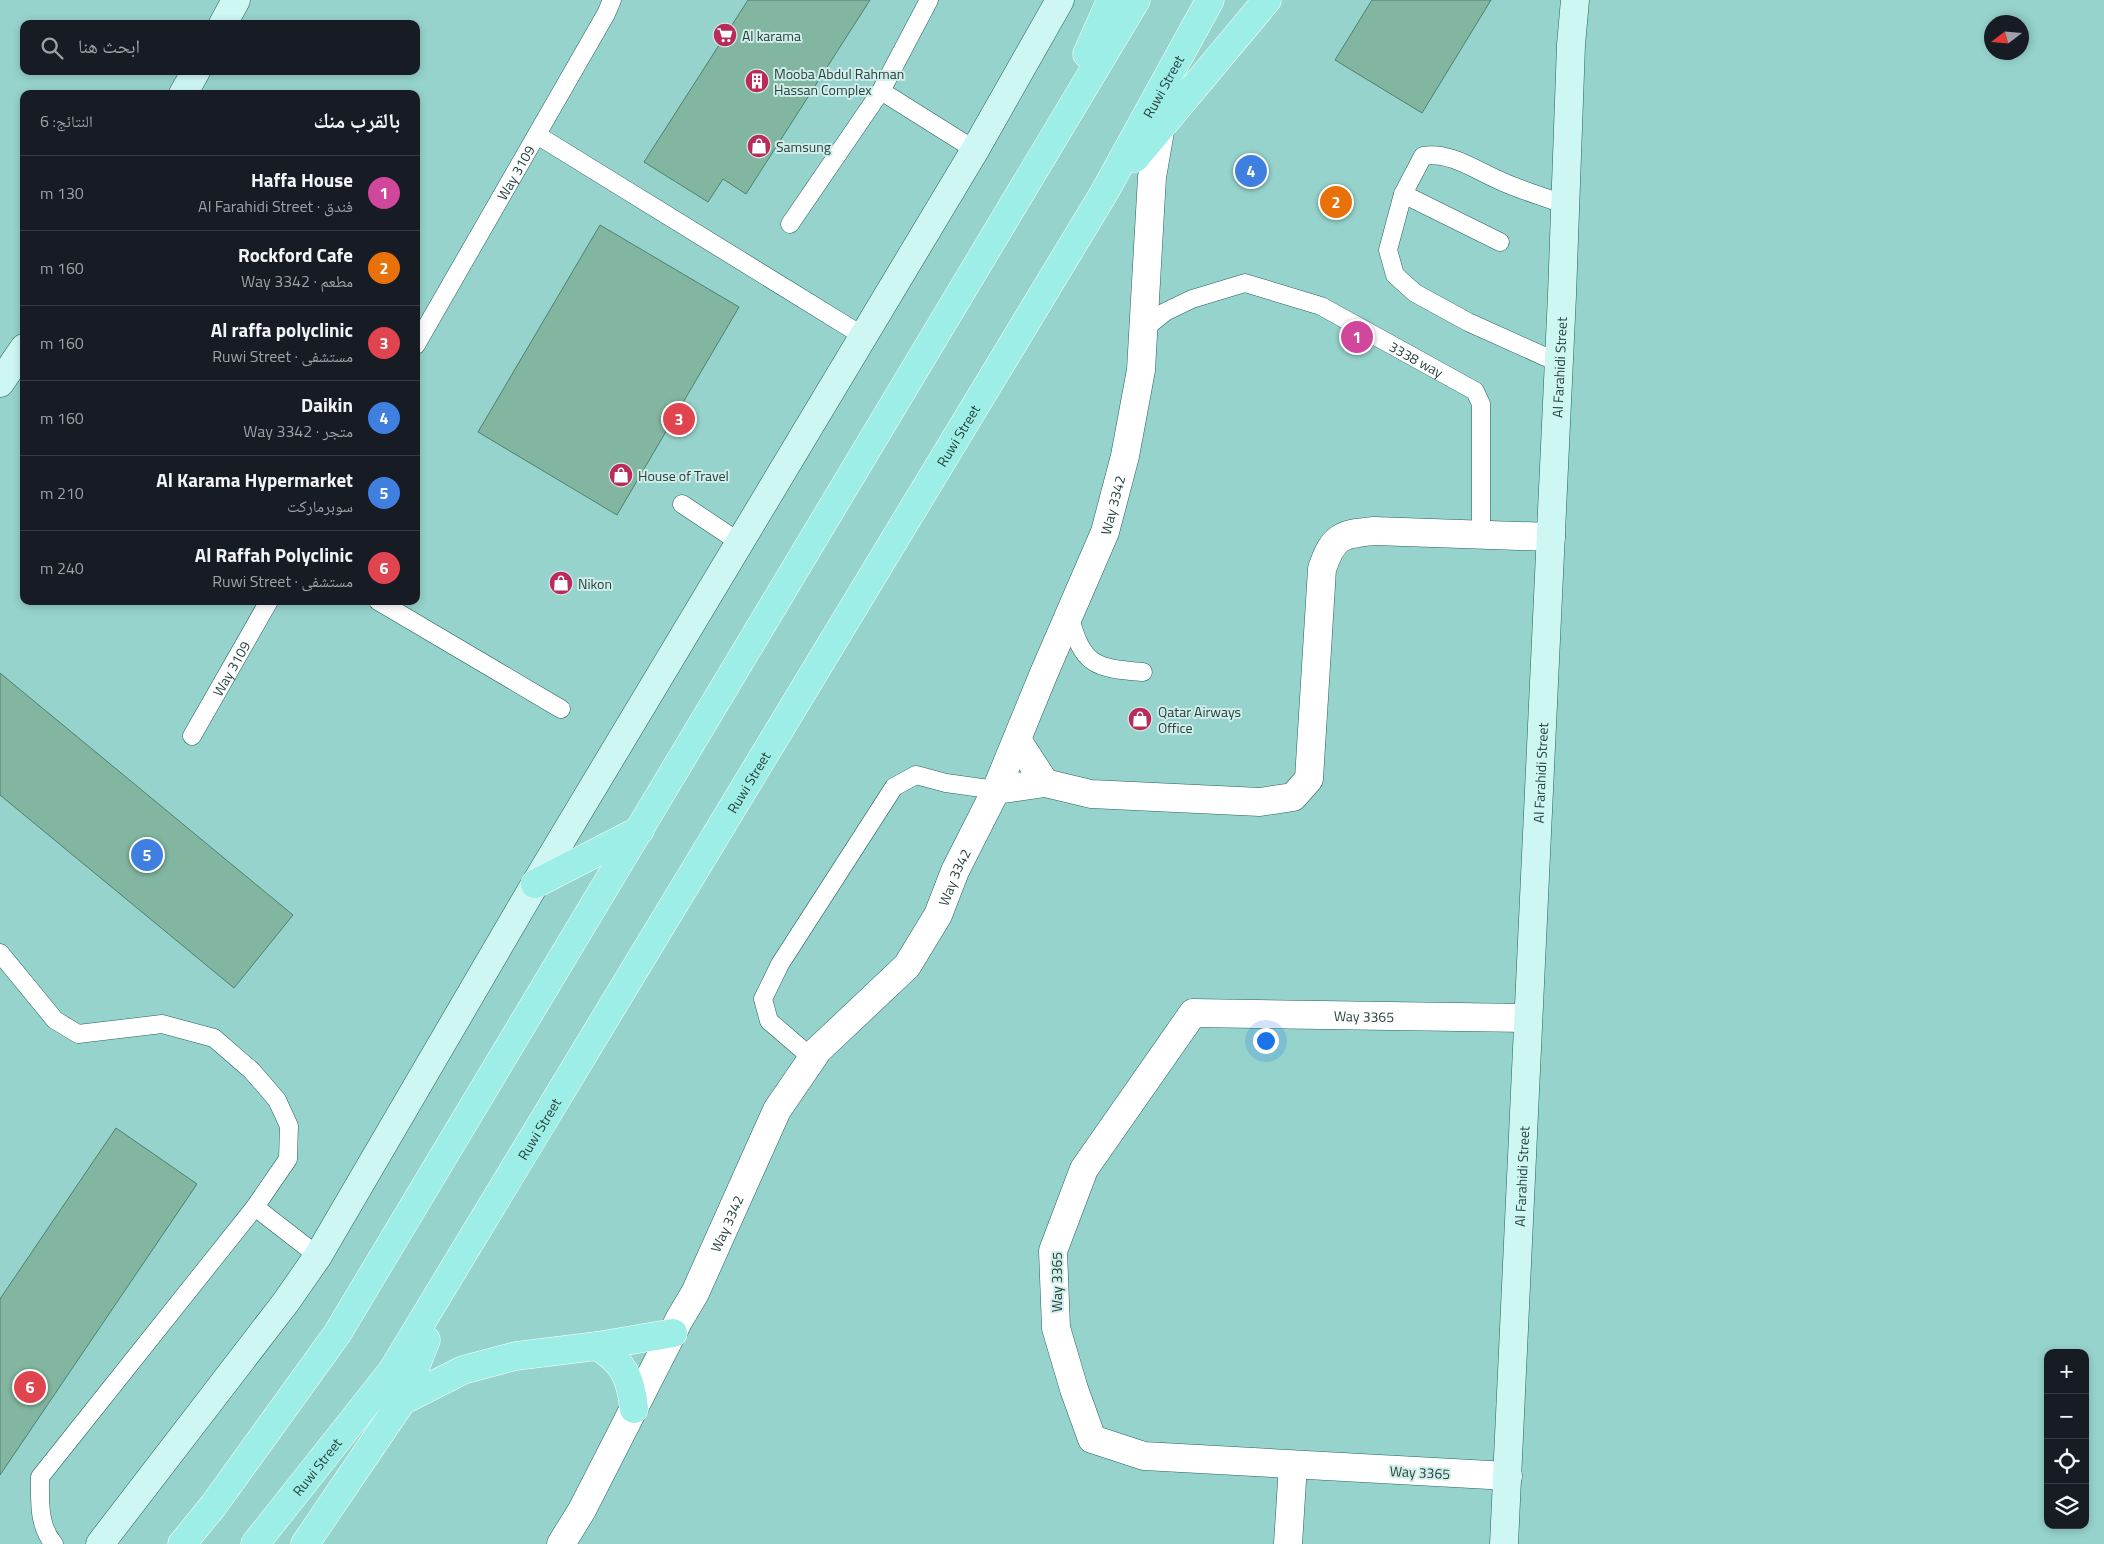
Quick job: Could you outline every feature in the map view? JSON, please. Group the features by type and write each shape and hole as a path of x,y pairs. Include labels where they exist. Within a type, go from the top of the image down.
{"main road":[{"path":"225,20 236,0"},
{"path":"100,1544 286,1302 318,1256 535,884 975,150 1060,0"},
{"path":"1041,162 1111,0"},
{"path":"182,1544 213,1506 337,1334 1041,162 1136,0"},
{"name":"Ruwi Street","path":"255,1544 392,1371 1104,193 1210,0"},
{"path":"1104,193 1160,131 1267,0"},
{"name":"Al Farahidi Street","path":"1504,1544 1559,363 1571,45 1575,0"},
{"path":"185,90 194,75"},
{"path":"0,383 20,354"},
{"path":"535,884 640,830"},
{"path":"305,1544 402,1401 454,1268"},
{"path":"402,1401 463,1370 516,1356 597,1346 673,1333"},
{"path":"597,1346 609,1353 624,1369 632,1389 634,1409"}],"street":[{"name":"Way 3342","path":"561,1544 582,1510 699,1285 778,1110 818,1050 907,966 938,915 955,871 996,790 1105,532 1124,456 1141,370 1152,177 1160,131"},
{"path":"996,790 1045,782 1091,794 1260,802 1293,797 1309,779 1322,569 1328,549 1347,533 1365,531 1551,537"},
{"path":"1017,740 1045,782"},
{"name":"Way 3365","path":"1508,1476 1144,1456 1092,1439 1074,1389 1056,1328 1053,1251 1084,1169 1193,1013 1528,1018"},
{"path":"1288,1544 1293,1465"}],"lane":[{"name":"Way 3109","path":"420,338 606,14 612,0"},
{"path":"790,224 881,91 929,0"},
{"path":"881,91 975,150"},
{"path":"537,135 863,336"},
{"path":"1559,363 1460,318 1415,293 1396,276 1388,250 1403,194 1423,156 1435,154 1470,166 1502,182 1565,205"},
{"path":"1403,194 1500,242"},
{"name":"3338 way","path":"1144,329 1165,312 1192,299 1245,283 1321,306 1475,391 1481,404 1482,535"},
{"path":"682,504 739,542"},
{"name":"Way 3109","path":"192,736 267,605"},
{"path":"385,605 561,709"},
{"path":"1069,615 1075,636 1085,654 1094,663 1107,669 1143,672"},
{"path":"812,1058 769,1021 763,999 780,964 894,787 916,775 946,783 996,790"},
{"path":"0,953 54,1020 78,1034 162,1024 214,1038 252,1071 277,1100 289,1126 288,1159 255,1206 40,1477 40,1509 48,1537 54,1544"},
{"path":"255,1206 318,1256"}],"building":[{"name":"Mooba Abdul Rahman Hassan Complex","path":"748,0 870,0 746,194 723,179 708,202 644,162"},
{"path":"1372,0 1491,0 1422,113 1335,60"},
{"path":"600,225 739,307 617,515 478,432"},
{"path":"0,673 293,915 234,988 0,795"},
{"path":"116,1128 197,1184 0,1475 0,1299"}],"place":[{"name":"Al karama","path":"725,35"},
{"name":"Mooba Abdul Rahman Hassan Complex","path":"757,81"},
{"name":"Samsung","path":"759,146"},
{"name":"Daikin","path":"1251,171"},
{"name":"Rockford Cafe","path":"1336,202"},
{"name":"Haffa House","path":"1357,337"},
{"name":"Al raffa polyclinic","path":"679,419"},
{"name":"House of Travel","path":"621,475"},
{"name":"Nikon","path":"561,583"},
{"name":"Qatar Airways Office","path":"1140,719"},
{"name":"Al Karama Hypermarket","path":"147,855"},
{"name":"Al Raffah Polyclinic","path":"30,1387"}]}
